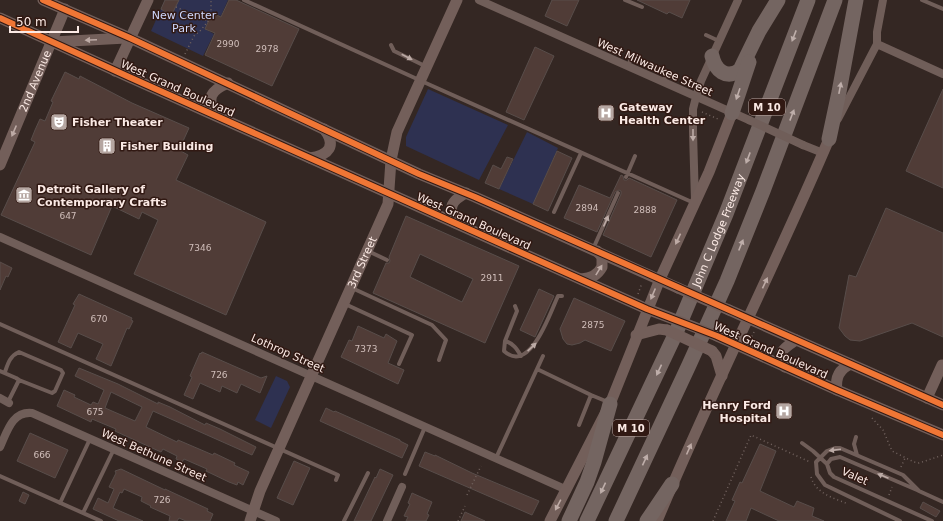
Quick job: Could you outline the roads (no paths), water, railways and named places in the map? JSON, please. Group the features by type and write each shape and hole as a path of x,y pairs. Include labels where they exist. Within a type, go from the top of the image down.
{"highway":[{"path":"712,56 716,67 720,71 735,74 740,70 759,31 778,0"},
{"name":"John C Lodge Freeway","path":"587,521 675,335 726,214 808,0"},
{"name":"M 10","path":"616,521 727,281 835,0"},
{"path":"828,139 839,92 856,0"},
{"path":"726,116 759,31"},
{"path":"569,521 579,501 594,462 610,404"},
{"path":"647,521 672,484"}],"main road":[{"name":"West Grand Boulevard","path":"43,0 182,62 419,174 466,193 943,405"},
{"path":"115,70 148,0"},
{"name":"3rd Street","path":"252,516 260,491 313,376 388,204 390,194 391,160 396,132 457,0"},
{"path":"50,42 65,9"},
{"name":"West Grand Boulevard","path":"0,18 50,42 647,309 717,336 837,390 943,435"},
{"name":"2nd Avenue","path":"0,165 46,56 50,42 130,38"},
{"path":"215,115 210,100 213,93 219,87 228,84"},
{"path":"550,521 610,404 647,309 709,172 726,116"},
{"path":"310,158 319,157 329,150 331,144 329,135 324,129"},
{"path":"657,521 672,484 823,153 828,139"},
{"path":"455,223 452,216 452,203 458,197 466,193"},
{"path":"582,280 596,276 602,267 602,257 595,250"},
{"path":"636,335 659,329 667,330 712,351 716,356 722,376"},
{"path":"785,367 780,358 782,353 796,340"},
{"path":"837,390 837,378 840,372 844,367 851,364"},
{"path":"927,398 942,365"}],"street":[{"name":"West Milwaukee Street","path":"479,0 696,97 726,116 749,120 823,153"},
{"path":"695,204 693,171 693,117 696,97 700,81 738,0"},
{"path":"828,139 877,44 877,32 883,0"},
{"path":"877,44 943,74"},
{"name":"Lothrop Street","path":"0,237 567,490"},
{"name":"West Bethune Street","path":"0,447 12,421 23,413 27,412 35,414 114,449 252,516 276,521"},
{"path":"387,521 402,487"}],"lane":[{"path":"244,0 581,153 626,175 695,204"},
{"path":"625,0 642,7"},
{"path":"922,0 943,9"},
{"path":"706,35 718,41"},
{"path":"391,45 394,51 427,66"},
{"path":"628,66 632,56"},
{"path":"663,82 667,72"},
{"path":"554,212 581,153"},
{"path":"626,175 635,156"},
{"path":"595,250 618,193"},
{"path":"368,252 387,260"},
{"path":"351,288 432,325 446,340 439,360"},
{"path":"514,306 517,311 505,341 504,351 510,356 514,357 521,356 538,342 558,296 562,296"},
{"path":"344,304 412,335 399,364"},
{"path":"397,310 400,305"},
{"path":"0,324 338,475 336,480"},
{"path":"505,341 510,343 518,350 521,356"},
{"path":"19,352 61,370 63,373 55,391 52,394 19,380 2,372 9,359 14,354 19,352"},
{"path":"496,458 543,356"},
{"path":"537,369 610,404"},
{"path":"6,401 19,380"},
{"path":"579,425 592,396"},
{"path":"405,474 425,426"},
{"path":"856,436 854,444 857,455"},
{"path":"60,503 90,438"},
{"path":"802,443 827,464"},
{"path":"900,521 825,485 817,474 816,462 819,457 826,451 835,448 846,450 903,475 919,491"},
{"path":"83,513 114,449"},
{"name":"Valet","path":"932,521 831,475 827,464 831,459 840,457 943,502"},
{"path":"344,521 368,472"},
{"path":"0,476 101,521"}],"place":[{"name":"Gateway Health Center","path":"606,113"},
{"name":"Fisher Theater","path":"59,122"},
{"name":"Fisher Building","path":"107,146"},
{"name":"Detroit Gallery of Contemporary Crafts","path":"24,195"},
{"name":"Henry Ford Hospital","path":"784,411"}],"park label":[{"name":"New Center Park","path":"184,21"}]}
